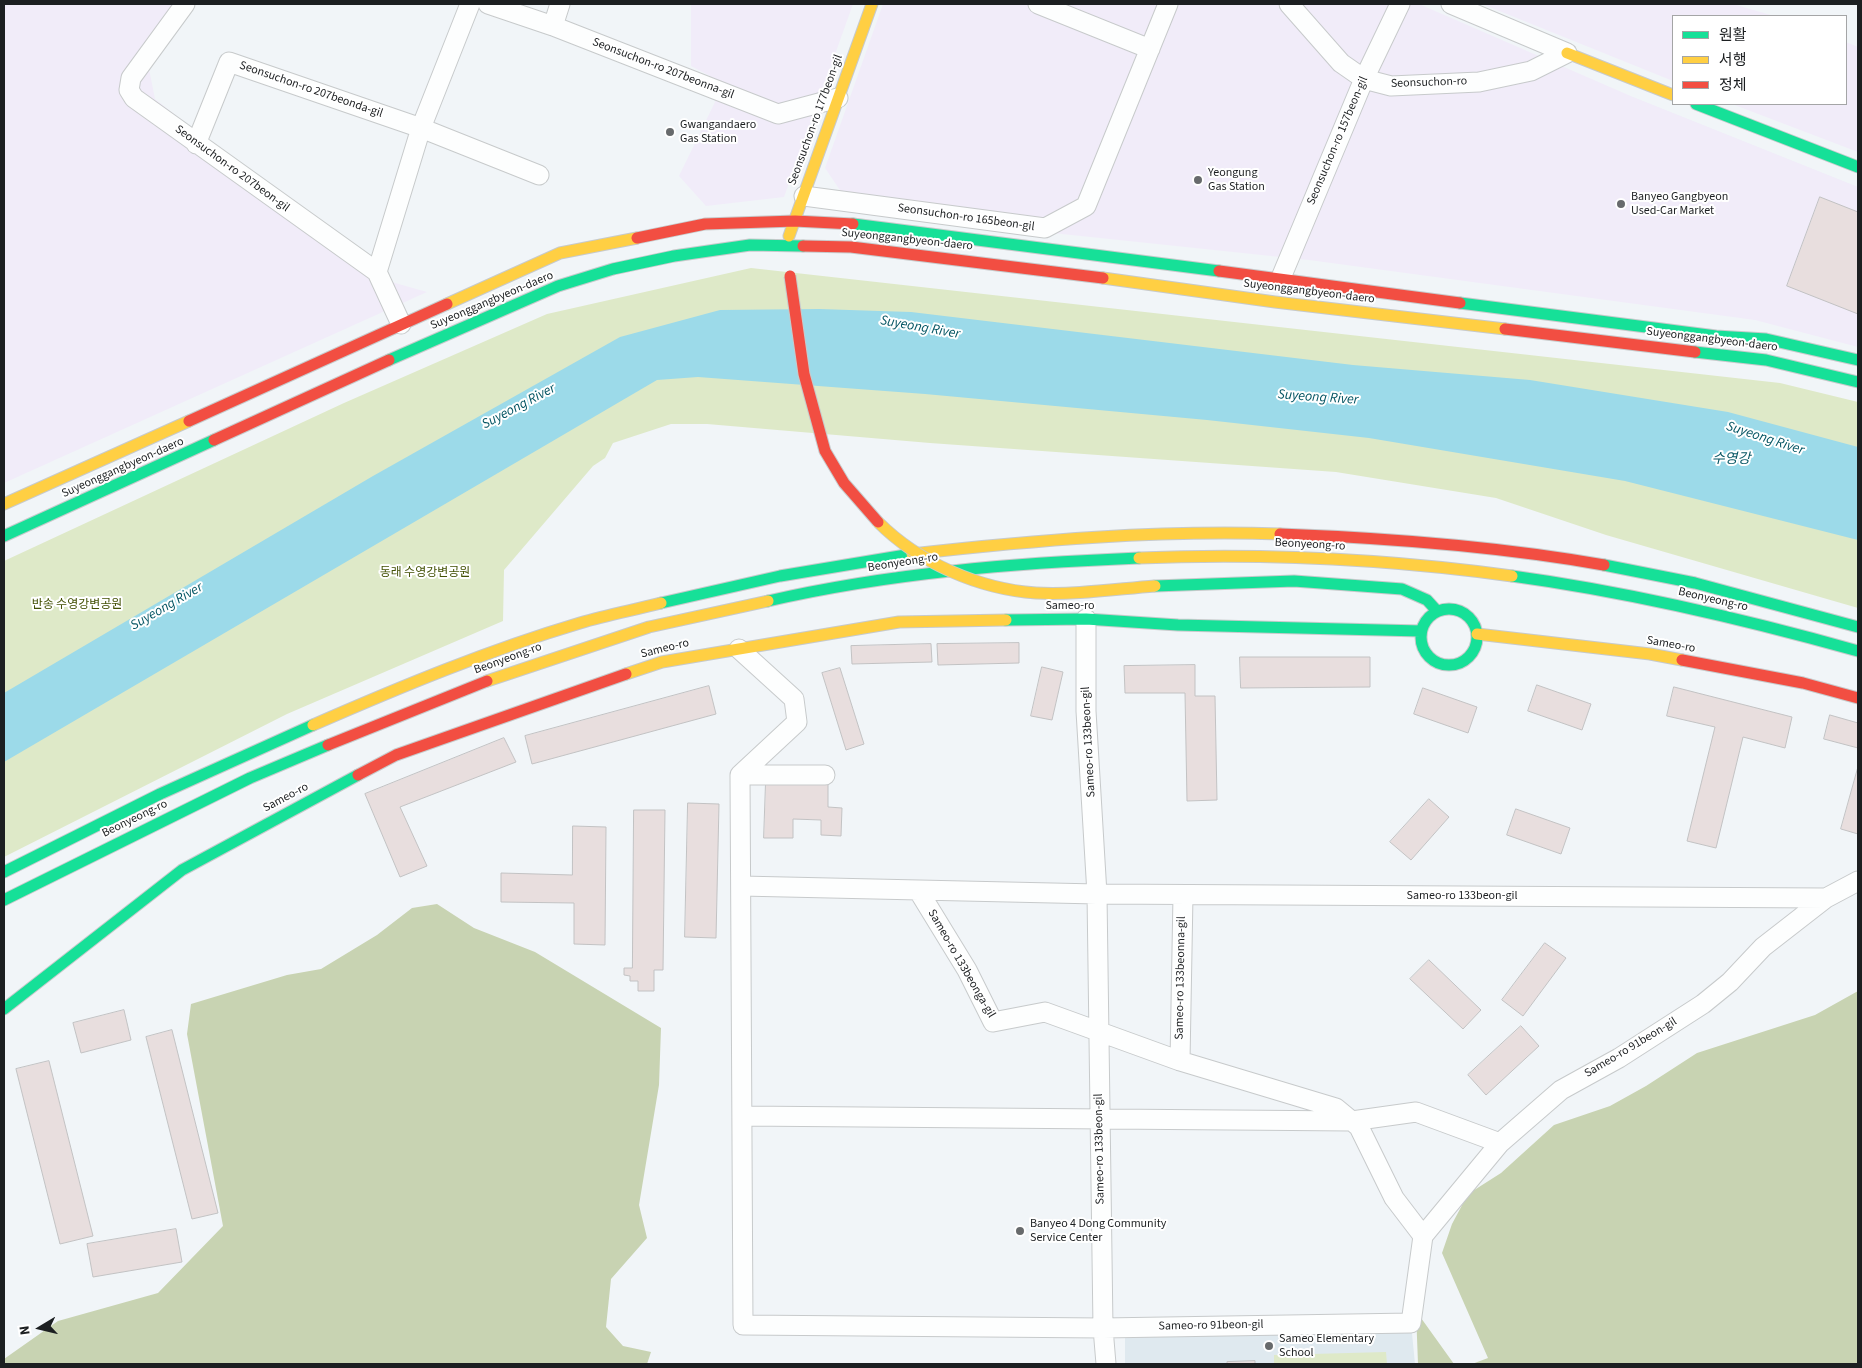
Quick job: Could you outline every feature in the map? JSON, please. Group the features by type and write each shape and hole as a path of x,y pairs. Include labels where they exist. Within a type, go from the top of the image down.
{"main road":[{"name":"Seonsuchon-ro 177beon-gil","path":"786,246 872,4"},
{"path":"1567,53 1672,95"},
{"path":"1699,105 1858,167"},
{"name":"Suyeonggangbyeon-daero","path":"4,504 560,253 705,224 795,221 857,224 1716,336 1766,339 1858,360"},
{"name":"Suyeonggangbyeon-daero","path":"4,536 491,314 558,286 613,269 674,256 750,245 851,247 984,262 1275,302 1766,360 1858,382"},
{"path":"786,246 810,405 828,456 851,491 883,528 926,560 971,579 1020,591 1294,581 1402,589 1427,600 1437,611"},
{"name":"Beonyeong-ro","path":"4,872 266,745 371,700 579,624 742,582 851,562 991,542 1167,534 1302,534 1433,541 1599,563 1753,597 1858,627"},
{"name":"Beonyeong-ro","path":"4,900 250,778 391,718 519,669 649,627 797,594 944,570 1054,561 1180,556 1295,556 1432,565 1564,583 1734,619 1858,652"},
{"path":"1454,609 1470,618 1477,634 1472,653 1465,660 1447,665 1429,657 1421,640 1421,632 1424,623 1437,611 1454,609"},
{"name":"Sameo-ro","path":"4,1009 182,870 396,755 662,662 899,622 1086,619 1178,625 1421,632"},
{"name":"Sameo-ro","path":"1477,634 1650,654 1803,683 1858,698"}],"street":[{"name":"Seonsuchon-ro 207beon-gil","path":"185,4 131,78 129,90 134,98 377,272 401,324"},
{"path":"377,272 421,128 470,4"},
{"name":"Seonsuchon-ro 207beonna-gil","path":"488,4 553,26 778,114 838,98"},
{"path":"553,26 560,4"},
{"path":"1038,4 1150,49"},
{"name":"Seonsuchon-ro 165beon-gil","path":"804,196 1045,228 1086,206 1168,4"},
{"name":"Seonsuchon-ro","path":"1289,4 1341,64 1364,79 1391,86 1479,82 1531,71 1567,53"},
{"name":"Seonsuchon-ro 157beon-gil","path":"1280,280 1364,79 1400,4"},
{"path":"1451,4 1567,53"},
{"name":"Seonsuchon-ro 207beonda-gil","path":"196,144 229,62 421,128 539,176"},
{"name":"Sameo-ro 133beon-gil","path":"1086,619 1086,710 1097,894 1103,1328 1106,1364"},
{"path":"739,649 794,699 797,722 740,775 743,1325 1103,1328"},
{"path":"740,775 824,775"},
{"name":"Sameo-ro 91beon-gil","path":"1103,1328 1410,1323 1423,1236 1500,1143 1561,1090 1619,1058 1703,1004 1730,982 1763,947 1826,898 1858,881"},
{"name":"Sameo-ro 133beonga-gil","path":"741,886 1097,894"},
{"name":"Sameo-ro 133beonga-gil","path":"918,890 967,970 993,1022 1045,1012 1099,1031"},
{"name":"Sameo-ro 133beon-gil","path":"1097,894 1826,898"},
{"name":"Sameo-ro 133beonna-gil","path":"1180,1061 1183,895"},
{"path":"1099,1031 1180,1061 1336,1108 1359,1127 1394,1198 1423,1236"},
{"path":"742,1116 1352,1121 1416,1112 1500,1143"}],"shaded area":[{"path":"4,4 188,4 146,54 155,99 388,281 427,292 4,483"},
{"path":"691,4 853,4 784,197 706,206 679,176 715,102 710,76 691,66"},
{"path":"883,4 1419,4 1633,97 1858,187 1858,347 1755,320 1309,260 948,222 852,208 825,168"},
{"path":"1482,4 1733,4 1771,15 1672,15 1672,81"},
{"path":"1847,42 1858,47 1858,152 1735,105 1847,105"},
{"name":"Sameo Elementary School","path":"1411,1323 1415,1364 1125,1364 1125,1327"}],"green space":[{"path":"751,268 1780,383 1858,402 1858,608 1606,535 1496,498 1336,472 930,443 707,424 671,424 613,443 605,458 593,466 504,570 503,621 287,714 4,857 4,561 344,403 547,314"},
{"path":"437,904 474,928 535,952 661,1028 659,1085 639,1205 647,1238 611,1279 606,1327 623,1346 651,1352 647,1364 4,1364 4,1359 58,1321 158,1293 223,1226 187,1034 191,1004 287,975 321,969 377,935 412,908"},
{"path":"1858,991 1858,1364 1472,1364 1488,1358 1442,1253 1452,1224 1468,1194 1501,1173 1554,1125 1610,1106 1646,1086 1697,1053 1815,1015"},
{"path":"1416,1311 1454,1364 1418,1364"},
{"path":"1386,1352 1387,1364 1274,1364 1274,1355"}],"water":[{"name":"수영강","path":"819,309 911,312 1353,365 1530,380 1728,412 1858,447 1858,540 1625,481 1369,438 1207,420 925,394 698,377 657,380 4,762 4,693 373,476 620,337 720,310"}],"building":[{"path":"1820,197 1858,212 1858,314 1787,286"},
{"path":"1019,643 1019,663 938,665 937,644"},
{"path":"931,644 932,662 852,664 851,646"},
{"path":"1240,657 1370,657 1370,687 1241,688"},
{"path":"1195,665 1195,696 1215,696 1217,800 1187,801 1185,693 1125,693 1124,666"},
{"path":"1042,667 1063,672 1052,720 1031,716"},
{"path":"840,668 864,744 846,750 822,673"},
{"path":"1537,685 1591,704 1582,730 1528,711"},
{"path":"709,686 716,714 532,764 525,736"},
{"path":"1674,687 1792,717 1785,748 1743,737 1716,848 1687,841 1715,727 1667,716"},
{"path":"1423,688 1477,707 1468,733 1414,714"},
{"path":"1830,715 1858,723 1858,748 1824,739"},
{"path":"504,738 516,762 400,807 427,866 400,877 365,794"},
{"path":"1858,767 1858,834 1841,829"},
{"path":"766,781 828,783 828,807 842,808 841,836 821,835 821,820 793,819 793,838 764,838"},
{"path":"1429,799 1449,817 1411,860 1390,842"},
{"path":"688,803 719,804 716,938 685,937"},
{"path":"1516,809 1570,828 1561,854 1507,835"},
{"path":"634,810 665,810 663,970 654,970 654,991 638,991 638,981 630,981 630,976 624,975 624,968 632,968"},
{"path":"573,826 606,827 605,945 574,944 574,903 501,902 501,873 572,875"},
{"path":"1545,943 1566,958 1523,1016 1502,1000"},
{"path":"1429,960 1481,1010 1463,1029 1410,979"},
{"path":"124,1010 131,1040 81,1053 73,1023"},
{"path":"1521,1026 1539,1046 1486,1095 1468,1075"},
{"path":"172,1030 218,1213 192,1219 146,1037"},
{"path":"49,1061 93,1236 60,1244 16,1069"},
{"path":"176,1229 182,1262 93,1277 87,1244"},
{"path":"1255,1361 1255,1364 1227,1364 1227,1362"}],"traffic: fast":[{"path":"1699,105 1858,167"},
{"path":"853,224 1219,271"},
{"path":"389,360 558,286 613,269 674,256 750,245 803,246"},
{"path":"1460,303 1716,336 1766,339 1858,360"},
{"path":"1695,352 1766,360 1858,382"},
{"path":"4,536 214,440"},
{"path":"661,603 780,576 912,554"},
{"path":"768,601 814,591 906,576 999,566 1139,558"},
{"path":"1604,565 1695,583 1858,627"},
{"path":"1512,576 1643,598 1772,628 1858,651"},
{"path":"1155,586 1294,581 1402,589 1427,600 1437,611"},
{"path":"1449,609 1460,611 1469,617 1475,626 1477,637 1475,648 1469,657 1460,663 1449,665 1438,663 1429,657 1423,648 1421,637 1423,626 1429,617 1438,611 1449,609"},
{"path":"1006,620 1086,619 1178,625 1421,631"},
{"path":"4,872 160,794 313,725"},
{"path":"4,900 250,778 328,745"},
{"path":"4,1009 182,870 358,775"}],"traffic: slow":[{"path":"789,236 872,4"},
{"path":"1567,53 1672,95"},
{"path":"447,304 560,253 637,238"},
{"path":"1103,278 1275,302 1505,329"},
{"path":"4,504 189,421"},
{"path":"878,522 894,537 931,561 972,580 993,586 1036,593 1081,592 1155,586"},
{"path":"912,554 1096,537 1188,533 1280,534"},
{"path":"1139,558 1233,556 1326,559 1419,565 1512,576"},
{"path":"487,681 649,627 768,601"},
{"path":"313,725 412,683 512,645 590,620 661,603"},
{"path":"626,674 662,662 899,622 1006,620"},
{"path":"1477,634 1650,654 1682,660"}],"traffic: jam":[{"path":"637,238 705,224 795,221 853,224"},
{"path":"803,246 851,247 1103,278"},
{"path":"1219,271 1460,303"},
{"path":"790,276 804,374 825,451 844,483 878,522"},
{"path":"189,421 447,304"},
{"path":"1505,329 1695,352"},
{"path":"214,440 389,360"},
{"path":"1280,534 1442,544 1564,558 1604,565"},
{"path":"1682,660 1803,683 1858,698"},
{"path":"358,775 396,755 626,674"},
{"path":"328,745 487,681"}],"place":[{"name":"Gwangandaero Gas Station","path":"670,132"},
{"name":"Yeongung Gas Station","path":"1198,180"},
{"name":"Banyeo Gangbyeon Used-Car Market","path":"1621,204"},
{"name":"Banyeo 4 Dong Community Service Center","path":"1020,1231"},
{"name":"Sameo Elementary School","path":"1269,1346"}],"water label":[{"name":"Suyeong River","path":"920,328"},
{"name":"Suyeong River","path":"1318,398"},
{"name":"Suyeong River","path":"519,407"},
{"name":"Suyeong River","path":"1765,439"},
{"name":"Suyeong River","path":"167,607"}],"park label":[{"name":"동래 수영강변공원","path":"425,573"},
{"name":"반송 수영강변공원","path":"77,605"}]}
